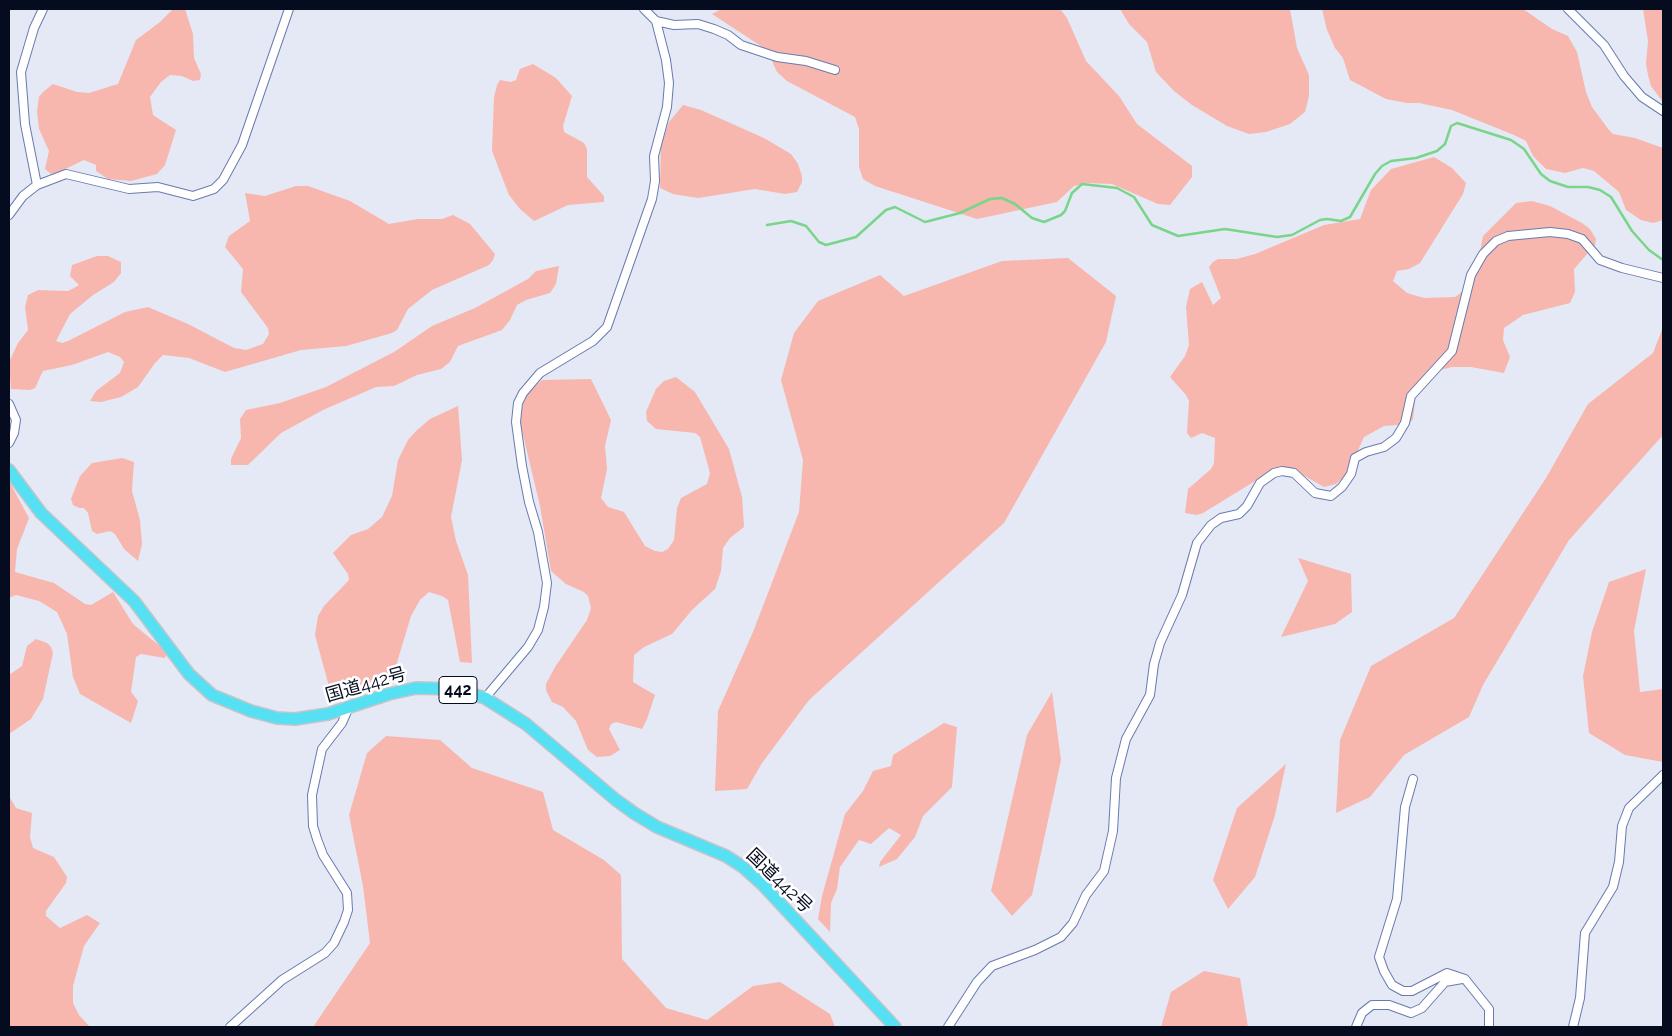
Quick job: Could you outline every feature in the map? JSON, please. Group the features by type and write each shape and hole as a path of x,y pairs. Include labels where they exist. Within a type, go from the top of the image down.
{"highway":[{"name":"国道442号","path":"9,470 41,513 134,601 189,674 212,695 251,711 277,718 295,719 314,718 389,694 416,688 455,689 485,698 526,724 634,813 657,827 726,856 743,867 763,885 895,1027"}],"street":[{"path":"37,185 25,124 21,72 34,28 43,9"},
{"path":"9,215 23,196 37,185 66,174 129,189 158,187 193,196 214,189 223,180 242,145 289,9"},
{"path":"485,698 528,647 538,630 544,607 547,583 538,532 529,502 522,466 516,422 518,403 540,373 593,341 606,327 614,312 652,199 655,181 654,156 656,142 667,107 669,83 666,60 656,21 644,9"},
{"path":"1568,9 1604,45 1624,76 1642,97 1663,111"},
{"path":"656,21 674,25 698,24 728,35 741,45 768,54 806,61 835,70"},
{"path":"948,1027 977,982 992,966 1035,950 1060,937 1073,923 1086,895 1104,871 1113,831 1116,778 1126,739 1150,695 1154,664 1160,643 1182,595 1198,543 1211,525 1221,518 1239,514 1247,506 1260,483 1274,473 1282,471 1294,473 1316,493 1331,496 1342,487 1351,474 1355,458 1366,452 1384,447 1396,438 1405,423 1411,396 1420,383 1446,360 1452,351 1471,275 1483,254 1496,241 1516,235 1550,232 1568,234 1582,239 1600,260 1622,268 1663,278"},
{"path":"9,404 16,420 14,433 9,443"},
{"path":"230,1027 282,980 324,953 334,943 344,922 348,910 347,893 323,855 317,839 313,826 312,794 322,749 342,723 349,707"},
{"path":"1573,1027 1580,998 1586,933 1612,887 1619,862 1622,826 1629,808 1663,775"},
{"path":"1413,779 1405,807 1396,899 1379,957 1392,985 1403,991 1412,991 1448,973 1465,979 1489,1009 1489,1027"},
{"path":"1356,1027 1362,1012 1372,1005 1389,1005 1411,1014 1422,1008 1445,982 1465,979"}],"shaded area":[{"path":"173,9 185,9 193,34 194,58 201,74 200,80 193,81 182,76 170,75 161,82 150,97 153,115 176,130 165,165 157,174 131,181 108,179 96,171 96,165 84,160 51,174 45,169 49,151 39,129 37,111 39,97 53,84 77,92 89,93 118,84 136,40 160,22"},
{"path":"721,9 1060,9 1067,18 1086,61 1119,96 1137,124 1192,166 1192,177 1170,205 1158,204 1112,184 1086,183 1074,186 1057,202 977,219 875,186 863,179 859,167 859,129 855,117 787,81 777,72 767,50 712,14"},
{"path":"1120,9 1290,9 1297,48 1309,75 1309,96 1305,112 1290,124 1266,132 1249,134 1227,126 1192,105 1174,91 1156,72 1147,42 1129,24"},
{"path":"1322,9 1523,9 1552,29 1568,36 1577,52 1586,92 1592,107 1609,130 1613,134 1635,138 1663,148 1663,220 1653,223 1641,220 1626,210 1619,192 1594,171 1583,168 1565,173 1546,169 1533,156 1526,141 1514,135 1452,110 1386,99 1350,80 1343,58 1335,48 1327,30"},
{"path":"1643,9 1663,9 1663,102 1651,86 1648,75 1646,64 1648,41"},
{"path":"533,64 556,78 572,96 563,126 564,132 584,143 587,149 587,177 604,196 604,202 568,205 534,221 520,209 509,195 492,151 494,97 497,85 500,80 511,82 516,80 520,69"},
{"path":"683,105 701,110 764,138 791,154 798,164 802,176 802,182 797,192 785,194 755,189 698,198 673,194 660,188 661,145 669,122"},
{"path":"1434,157 1452,168 1466,183 1463,194 1420,263 1409,269 1397,271 1393,281 1407,293 1424,298 1455,297 1474,283 1483,236 1516,203 1532,201 1550,206 1582,223 1590,229 1596,239 1595,245 1574,269 1575,292 1570,303 1523,315 1504,328 1503,340 1510,357 1504,373 1471,367 1452,367 1440,370 1417,384 1413,419 1409,424 1384,426 1364,437 1347,475 1336,484 1324,487 1303,475 1285,470 1273,470 1203,513 1197,515 1185,513 1188,489 1211,469 1214,463 1215,438 1202,433 1191,438 1187,433 1189,401 1170,377 1185,356 1189,345 1186,307 1190,289 1202,282 1213,305 1221,298 1209,267 1213,262 1218,259 1237,259 1255,254 1324,225 1360,219 1371,190 1391,169"},
{"path":"296,186 308,186 350,201 389,224 418,219 442,219 453,215 470,224 495,254 493,260 489,265 432,290 408,309 397,330 392,333 346,346 301,350 225,372 189,358 163,355 138,387 121,397 101,402 90,401 96,391 120,373 124,362 120,357 108,352 72,365 43,371 35,388 30,390 11,389 9,362 18,343 28,330 25,307 28,295 38,290 68,291 74,288 79,285 70,276 72,265 97,256 108,256 121,262 121,273 114,282 93,295 70,314 56,341 62,343 68,341 125,312 148,307 188,324 234,348 246,350 263,344 269,334 268,328 241,292 243,269 225,247 229,236 250,221 245,193 265,196"},
{"path":"1068,258 1116,296 1106,342 1004,523 809,700 762,763 747,789 715,791 718,711 753,632 799,512 803,460 781,380 794,333 818,301 880,275 904,296 1002,261"},
{"path":"559,266 556,284 550,293 526,300 517,305 510,320 502,330 458,346 450,362 441,369 417,375 394,386 376,387 323,410 281,433 248,465 231,465 231,459 241,438 240,419 246,410 280,403 326,387 394,352 432,326 475,308 528,279 536,271"},
{"path":"1663,327 1663,435 1569,540 1483,685 1469,717 1404,755 1370,797 1336,813 1340,740 1371,666 1454,618 1546,478 1588,404 1653,353"},
{"path":"676,377 695,392 729,449 742,497 744,527 730,538 723,548 721,571 715,589 692,610 672,634 644,647 634,655 633,682 655,695 647,719 642,729 616,722 611,724 609,729 620,750 610,756 597,757 588,750 576,721 563,707 552,702 546,690 546,684 555,667 587,620 591,608 588,596 584,592 566,584 551,571 540,506 519,418 526,395 542,380 591,379 611,420 605,446 607,469 601,498 608,507 624,512 645,546 662,552 668,549 674,540 677,508 681,498 707,484 710,473 700,437 695,433 656,429 647,421 646,412 656,389 664,381"},
{"path":"458,406 462,460 451,517 456,541 468,575 472,663 460,662 448,600 429,592 420,600 411,616 392,679 384,686 343,696 331,694 315,635 318,616 324,606 349,580 348,574 333,553 351,535 368,529 382,517 392,496 398,460 408,440 430,419"},
{"path":"122,458 134,462 132,491 140,520 142,544 138,561 124,549 115,534 110,531 97,534 92,531 88,513 84,508 73,505 71,499 80,476 92,463"},
{"path":"9,481 29,518 17,549 15,572 54,583 85,604 91,605 113,592 133,624 167,652 165,658 141,654 136,657 131,692 138,701 131,723 80,694 73,677 67,634 57,612 39,601 16,595 9,598"},
{"path":"1298,558 1351,574 1352,612 1335,624 1281,637 1308,581"},
{"path":"1646,569 1634,631 1640,692 1663,689 1663,762 1625,755 1589,733 1583,676 1592,632 1609,582"},
{"path":"36,639 47,643 53,653 43,699 31,719 9,734 9,675 22,666 27,646"},
{"path":"1052,692 1061,760 1032,895 1012,916 991,891 1027,735"},
{"path":"944,723 957,727 952,787 923,816 915,837 897,859 879,867 880,862 901,835 889,828 871,844 859,840 840,867 837,889 831,903 830,932 818,919 822,896 845,814 863,791 873,771 891,766 893,755"},
{"path":"386,736 440,740 472,768 543,792 553,830 604,860 621,875 622,959 666,1008 707,1020 753,986 780,982 830,1014 835,1027 313,1027 370,943 363,886 349,815 367,753"},
{"path":"1286,764 1275,815 1255,877 1228,909 1213,880 1237,808"},
{"path":"9,796 16,808 32,813 30,837 33,848 54,857 67,877 66,883 46,911 46,916 60,928 87,915 100,923 84,946 73,986 73,1003 79,1015 90,1027 9,1027"},
{"path":"1204,971 1240,978 1248,1027 1161,1027 1171,992"}],"waterway":[{"path":"767,225 791,221 806,226 819,242 826,245 856,237 886,210 895,207 925,222 960,213 990,199 1002,198 1015,204 1032,218 1044,222 1061,215 1065,211 1072,193 1082,184 1117,188 1134,197 1152,225 1178,236 1225,229 1277,237 1292,235 1320,220 1341,221 1350,217 1375,174 1382,166 1391,161 1416,158 1437,151 1445,144 1451,126 1457,123 1511,140 1524,149 1541,174 1550,181 1568,187 1588,187 1600,190 1611,197 1632,231 1649,250 1663,260"}]}
